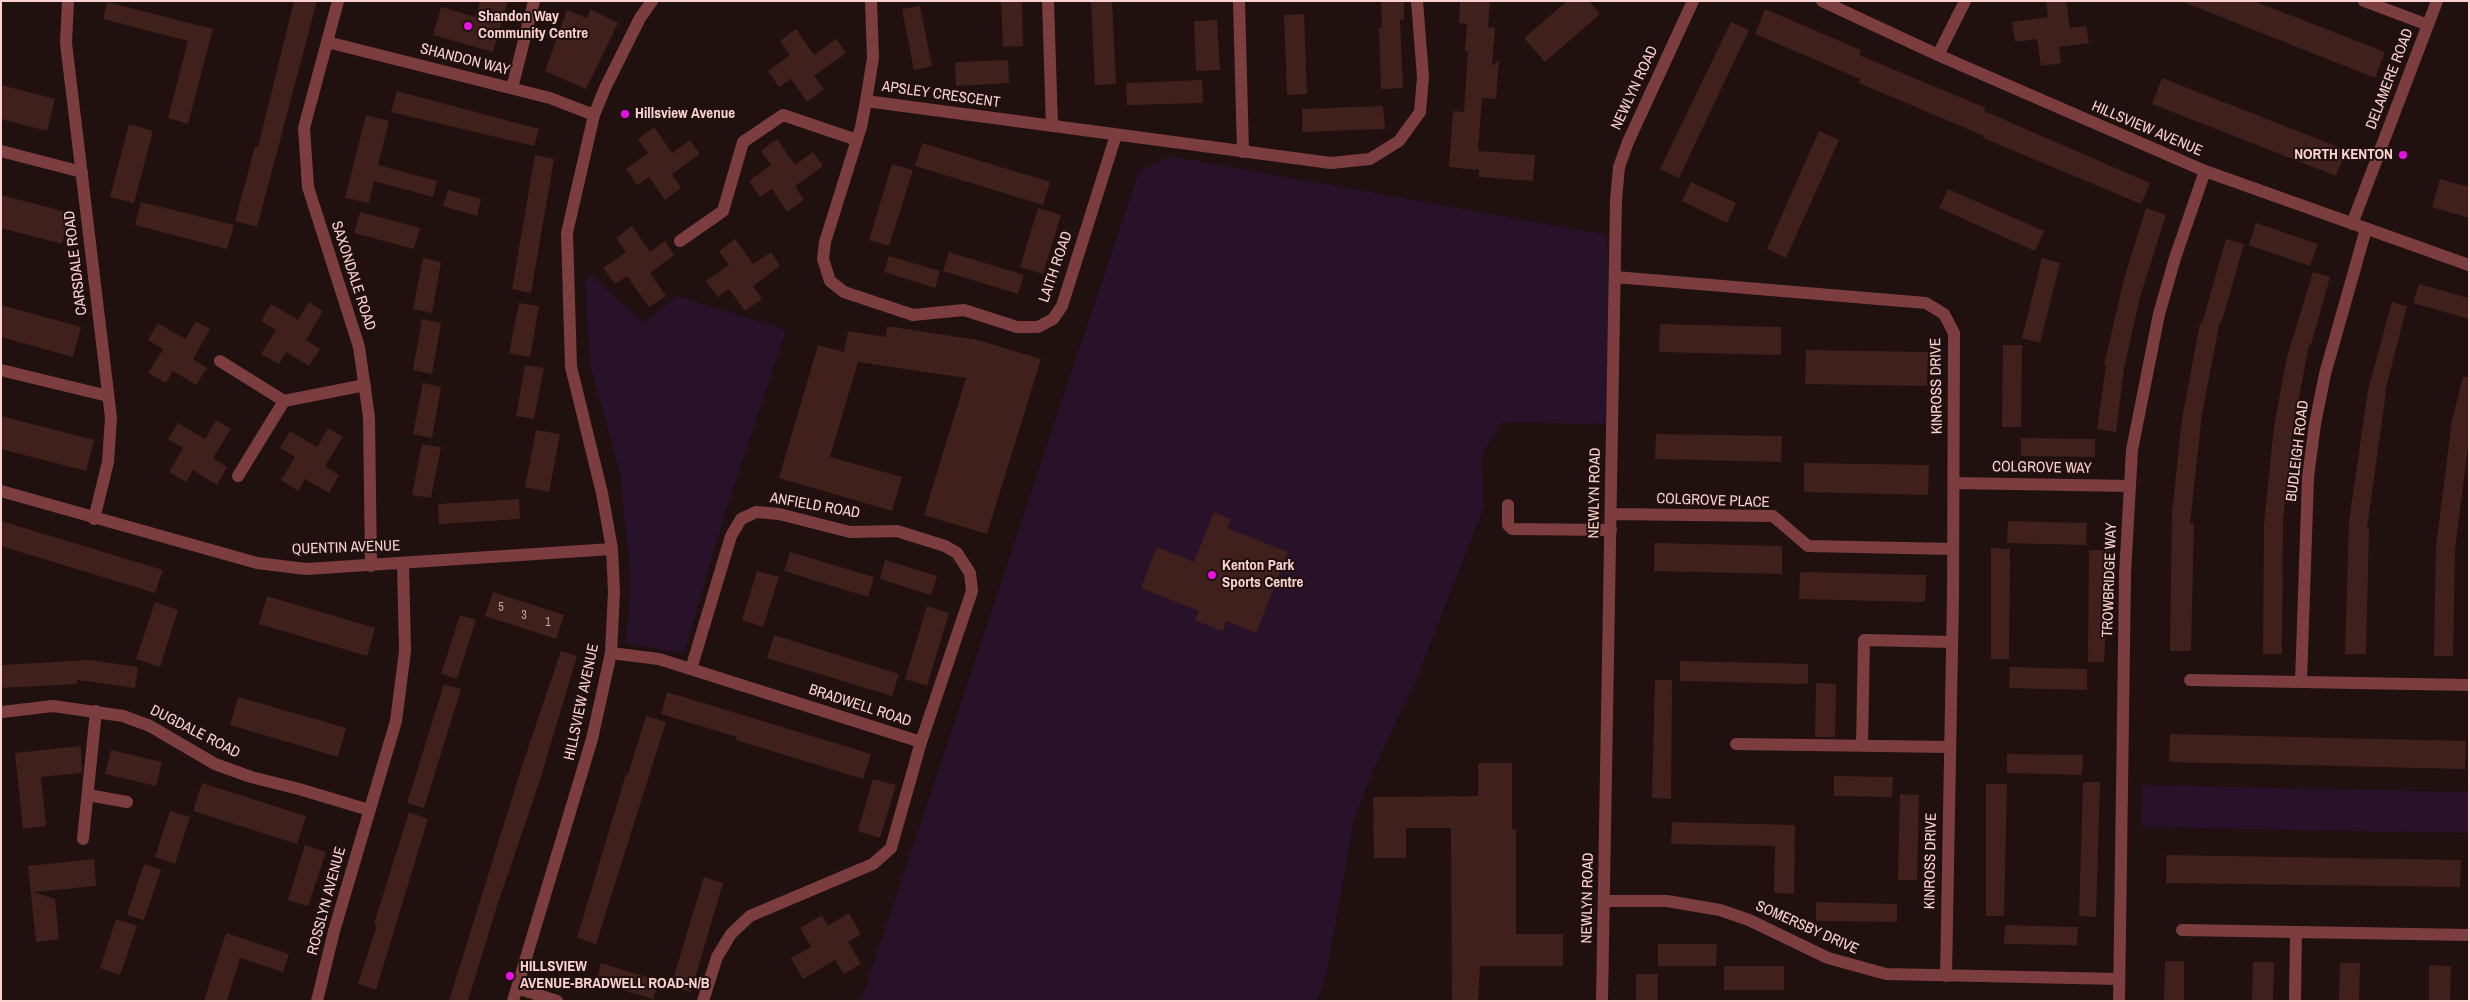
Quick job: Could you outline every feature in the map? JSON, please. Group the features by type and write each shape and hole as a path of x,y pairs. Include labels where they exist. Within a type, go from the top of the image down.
{"street":[{"name":"CARSDALE ROAD","path":"68,1 66,44 111,418 108,462 94,519"},
{"name":"SAXONDALE ROAD","path":"338,1 304,128 308,187 359,347 365,385 369,417 371,566"},
{"path":"512,88 534,1"},
{"name":"HILLSVIEW AVENUE","path":"513,1001 592,739 611,653 614,592 612,549 602,493 571,367 567,233 594,115 605,88 636,27 652,1"},
{"name":"APSLEY CRESCENT","path":"871,1 873,58 866,101 1331,164 1370,159 1398,141 1420,112 1423,77 1417,1"},
{"path":"1048,1 1052,126"},
{"path":"1239,1 1243,152"},
{"name":"NEWLYN ROAD","path":"1602,1001 1616,200 1620,167 1628,142 1693,1"},
{"name":"HILLSVIEW AVENUE","path":"1822,1 1938,55 2205,171 2469,264"},
{"path":"1938,55 1965,1"},
{"path":"2364,1 2428,25"},
{"name":"DELAMERE ROAD","path":"2352,224 2436,1"},
{"name":"SHANDON WAY","path":"327,42 550,98 594,115"},
{"name":"LAITH ROAD","path":"866,101 825,242 823,259 830,281 844,292 913,315 964,310 1018,327 1038,327 1053,319 1062,306 1116,135"},
{"path":"680,241 723,211 743,142 783,115 856,140"},
{"path":"1,151 82,172"},
{"name":"TROWBRIDGE WAY","path":"2119,1001 2126,574 2132,450 2159,314 2175,258 2205,171"},
{"name":"BUDLEIGH ROAD","path":"2301,682 2308,477 2315,424 2325,374 2366,229"},
{"name":"KINROSS DRIVE","path":"1615,278 1926,303 1944,314 1954,333 1954,483 1946,976"},
{"path":"220,361 284,401 365,385"},
{"path":"1,370 108,396"},
{"path":"238,476 284,401"},
{"name":"COLGROVE WAY","path":"1954,483 2130,486"},
{"name":"QUENTIN AVENUE","path":"1,491 257,564 306,569 612,549"},
{"path":"1508,505 1508,524 1512,530 1611,530"},
{"name":"ANFIELD ROAD","path":"691,669 731,536 741,518 756,512 779,514 850,532 898,531 945,546 957,553 970,573 972,591 921,742"},
{"name":"COLGROVE PLACE","path":"1611,514 1773,516 1808,546 1953,549"},
{"name":"ROSSLYN AVENUE","path":"317,1001 397,712 405,651 404,563"},
{"path":"1862,746 1864,640 1952,642"},
{"name":"BRADWELL ROAD","path":"611,653 659,659 921,742 891,848 873,864 750,916 732,934 717,958 703,1001"},
{"path":"2190,680 2469,685"},
{"name":"DUGDALE ROAD","path":"2,712 53,706 122,716 150,726 215,764 251,777 369,810"},
{"path":"84,839 96,711"},
{"path":"1736,744 1949,747"},
{"path":"88,795 127,802"},
{"name":"SOMERSBY DRIVE","path":"1604,901 1667,901 1720,910 1749,920 1828,958 1860,969 1886,974 2119,979"},
{"path":"2182,930 2469,935"},
{"path":"2295,1001 2296,932"},
{"path":"517,988 557,1001"}],"shaded area":[{"path":"1169,156 1607,235 1609,316 1606,424 1502,422 1482,455 1484,507 1416,680 1372,773 1354,820 1326,976 1317,1001 861,1001 1139,171"},
{"path":"592,275 643,323 678,296 786,330 724,516 684,654 626,643 631,581 620,473 590,364 585,282"},
{"path":"2142,785 2469,792 2469,833 2141,827"}],"building":[{"path":"294,1 317,1 257,227 235,221 255,146 258,147"},
{"name":"Shandon Way Community Centre","path":"480,1 508,1 493,52 433,35 441,7 476,17"},
{"path":"1001,1 1022,1 1023,46 1003,47"},
{"path":"1091,1 1112,1 1116,84 1095,85"},
{"path":"1381,1 1404,1 1404,20 1400,20 1403,88 1381,89 1379,28 1382,28"},
{"path":"1460,1 1490,1 1488,27 1495,28 1492,66 1499,60 1496,99 1482,98 1478,151 1535,155 1533,181 1479,177 1479,170 1449,167 1453,111 1464,112 1468,51 1465,51 1467,24 1459,23"},
{"path":"1567,1 1589,1 1600,14 1545,62 1524,38"},
{"path":"2046,1 2066,1 2070,28 2086,26 2089,43 2059,47 2061,63 2041,66 2037,39 2015,42 2012,22 2048,17"},
{"path":"2181,1 2254,1 2385,52 2375,78"},
{"path":"107,2 213,29 188,124 168,118 188,41 103,19"},
{"path":"920,6 932,66 914,70 902,9"},
{"path":"590,9 618,23 586,89 545,71 567,10 587,18"},
{"path":"1765,9 1861,50 1859,55 1986,108 1984,111 2150,183 2141,204 1983,138 1984,136 1859,83 1860,79 1755,34"},
{"path":"1304,14 1307,94 1287,95 1284,15"},
{"path":"1217,20 1220,70 1196,71 1194,21"},
{"path":"1731,22 1749,30 1679,178 1660,169"},
{"path":"796,29 814,55 836,39 846,53 814,76 824,89 807,102 791,79 779,87 768,71 790,55 780,41"},
{"path":"1008,60 1009,83 956,86 955,62"},
{"path":"2162,78 2346,150 2336,176 2152,104"},
{"path":"1202,80 1203,103 1127,105 1126,83"},
{"path":"1,85 55,99 47,131 1,119"},
{"path":"397,91 539,129 534,146 391,112"},
{"path":"1383,106 1385,129 1302,132 1302,109"},
{"path":"366,115 389,121 378,165 437,181 433,197 374,181 369,203 345,198"},
{"path":"129,124 153,131 134,203 110,197"},
{"path":"654,127 672,153 690,140 700,154 672,174 681,188 665,200 649,177 637,185 626,169 648,153 638,139"},
{"path":"1819,131 1839,140 1786,258 1767,249"},
{"path":"777,139 795,165 813,152 823,166 795,186 804,200 787,212 772,189 760,197 749,181 771,165 761,151"},
{"path":"922,143 1050,182 1043,205 915,166"},
{"path":"535,155 554,159 531,293 512,289"},
{"path":"892,164 913,170 889,246 869,240"},
{"path":"2440,179 2469,187 2469,218 2432,207"},
{"path":"1691,182 1736,203 1727,223 1682,201"},
{"path":"1948,189 2044,231 2035,251 1939,208"},
{"path":"448,190 481,199 477,216 443,206"},
{"path":"1,195 70,213 62,244 1,228"},
{"path":"141,202 234,225 227,249 135,225"},
{"path":"1038,208 1061,215 1043,274 1020,267"},
{"path":"2146,208 2166,215 2140,297 2124,368 2116,432 2097,429 2106,365 2104,365 2124,279"},
{"path":"360,212 420,228 414,249 354,233"},
{"path":"2256,223 2318,244 2310,266 2249,245"},
{"path":"632,226 650,252 665,241 674,255 650,273 666,296 649,307 627,276 615,284 603,268 626,252 616,238"},
{"path":"735,239 753,264 771,252 780,266 753,286 762,299 745,311 729,289 718,297 706,281 729,265 719,251"},
{"path":"2226,239 2244,244 2222,321 2220,321 2202,414 2190,523 2194,523 2191,651 2170,651 2172,512 2182,419 2200,323 2202,324"},
{"path":"949,252 1024,275 1018,294 943,271"},
{"path":"889,256 940,271 935,288 884,272"},
{"path":"423,258 441,262 432,313 413,309"},
{"path":"2042,258 2060,263 2040,343 2022,338"},
{"path":"2313,272 2330,277 2311,345 2309,345 2291,439 2293,439 2283,520 2282,654 2263,654 2264,524 2274,426 2287,357"},
{"path":"2419,284 2469,298 2469,319 2413,303"},
{"path":"309,302 323,311 306,340 320,349 309,366 286,352 279,364 261,354 276,330 261,321 271,304 298,320"},
{"path":"2392,302 2407,306 2385,392 2367,528 2369,528 2366,654 2345,654 2349,521 2368,390"},
{"path":"519,303 539,306 530,357 509,353"},
{"path":"1,305 81,327 73,357 1,337"},
{"path":"422,319 441,323 432,374 413,370"},
{"path":"196,321 210,329 193,359 207,368 196,385 173,371 166,383 148,373 163,349 148,340 158,323 185,339"},
{"path":"1660,324 1781,327 1781,355 1659,352"},
{"path":"887,326 978,340 1041,359 987,534 924,515 966,378 858,362 830,457 902,477 892,511 779,478 818,345 844,352 848,331 886,337"},
{"path":"2003,345 2022,345 2021,427 2002,427"},
{"path":"1806,350 1928,352 1927,386 1805,384"},
{"path":"525,365 544,368 534,419 516,416"},
{"path":"2463,377 2469,377 2469,438 2455,549 2453,656 2434,656 2436,546 2452,420"},
{"path":"423,383 441,387 432,438 413,434"},
{"path":"1,416 94,440 86,471 1,449"},
{"path":"216,420 231,429 213,458 227,467 217,485 193,470 186,482 169,472 183,448 168,439 178,423 205,439"},
{"path":"328,428 343,437 325,466 339,475 329,493 305,479 298,491 281,480 295,457 280,448 290,431 317,447"},
{"path":"536,430 560,434 549,492 525,487"},
{"path":"1656,434 1782,436 1781,462 1655,459"},
{"path":"2021,438 2095,439 2095,457 2021,456"},
{"path":"422,444 441,447 431,498 412,495"},
{"path":"1804,463 1929,465 1928,495 1804,492"},
{"path":"519,499 520,519 439,524 438,504"},
{"name":"Kenton Park Sports Centre","path":"1214,512 1231,519 1227,528 1288,552 1256,633 1226,621 1223,631 1204,624 1195,620 1199,611 1141,588 1157,547 1194,562"},
{"path":"1,521 163,570 155,593 1,546"},
{"path":"2008,521 2087,523 2086,545 2007,543"},
{"path":"1654,543 1782,546 1782,574 1654,571"},
{"path":"1991,548 2010,549 2009,659 1991,659"},
{"path":"2089,550 2110,550 2104,662 2088,662"},
{"path":"790,552 874,577 868,597 784,571"},
{"path":"885,560 937,576 931,595 880,579"},
{"path":"757,571 779,577 763,627 742,620"},
{"path":"1800,572 1926,575 1925,602 1799,599"},
{"path":"493,592 564,615 556,639 485,616"},
{"path":"267,596 375,628 367,656 259,624"},
{"path":"155,602 178,610 160,667 136,659"},
{"path":"927,606 949,613 927,686 905,679"},
{"path":"460,615 476,620 457,679 441,674"},
{"path":"774,635 899,674 892,696 767,658"},
{"path":"561,651 577,656 539,783 497,906 468,1001 449,1001 522,766"},
{"path":"89,660 138,667 135,688 77,680 77,684 1,688 1,665"},
{"path":"1680,661 1808,664 1808,684 1680,681"},
{"path":"2010,667 2087,669 2087,690 2009,688"},
{"path":"1655,680 1672,680 1671,799 1652,798"},
{"path":"1816,683 1836,684 1835,737 1815,737"},
{"path":"444,684 461,689 424,808 407,803"},
{"path":"667,692 871,754 863,779 736,740 737,737 661,714"},
{"path":"238,697 346,728 338,757 230,725"},
{"path":"646,716 666,722 596,944 577,938 626,774 628,775"},
{"path":"2170,734 2466,741 2465,769 2169,762"},
{"path":"81,746 82,773 41,777 46,826 23,829 15,753"},
{"path":"111,750 162,762 156,786 105,774"},
{"path":"2007,754 2083,755 2082,775 2007,773"},
{"path":"1478,763 1512,763 1512,829 1516,829 1516,934 1563,934 1563,966 1480,966 1478,1001 1452,1001 1451,828 1406,828 1406,858 1374,858 1373,797 1478,796"},
{"path":"1834,776 1893,777 1892,797 1834,796"},
{"path":"873,779 896,785 880,838 858,831"},
{"path":"2083,782 2100,782 2096,917 2079,916"},
{"path":"202,783 306,816 297,844 193,811"},
{"path":"1986,784 2007,784 2004,916 1986,916"},
{"path":"1900,794 1919,795 1917,880 1898,880"},
{"path":"170,811 190,817 175,864 155,857"},
{"path":"409,812 428,819 376,990 358,984 377,925 374,924"},
{"path":"1672,822 1795,825 1794,894 1774,893 1775,846 1671,844"},
{"path":"305,845 326,852 308,906 288,900"},
{"path":"2166,855 2461,860 2460,887 2166,883"},
{"path":"94,859 96,886 34,892 55,899 59,939 36,942 28,866"},
{"path":"144,864 161,870 144,920 127,915"},
{"path":"704,877 723,883 691,992 671,986"},
{"path":"1816,902 1897,904 1897,922 1816,921"},
{"path":"849,913 861,934 848,942 861,964 844,974 835,960 803,979 791,958 811,947 800,928 822,915 828,926"},
{"path":"116,919 137,926 120,975 100,968"},
{"path":"2005,925 2078,927 2077,945 2004,944"},
{"path":"226,933 289,954 283,972 240,958 227,1001 204,1001"},
{"path":"1658,944 1717,944 1716,966 1658,966"},
{"path":"2165,961 2184,961 2184,1001 2164,1001"},
{"path":"2253,962 2274,962 2273,1001 2252,1001"},
{"path":"601,963 659,981 653,999 596,982"},
{"path":"2340,963 2360,963 2359,1001 2339,1001"},
{"path":"2429,965 2451,966 2450,1001 2429,1001"},
{"path":"1724,966 1784,966 1784,990 1724,990"},
{"path":"1636,974 1658,974 1658,1001 1636,1001"}],"place":[{"name":"Shandon Way Community Centre","path":"468,26"},
{"name":"Hillsview Avenue","path":"625,114"},
{"name":"NORTH KENTON","path":"2403,155"},
{"name":"Kenton Park Sports Centre","path":"1212,575"},
{"name":"HILLSVIEW AVENUE-BRADWELL ROAD-N/B","path":"510,976"}]}
